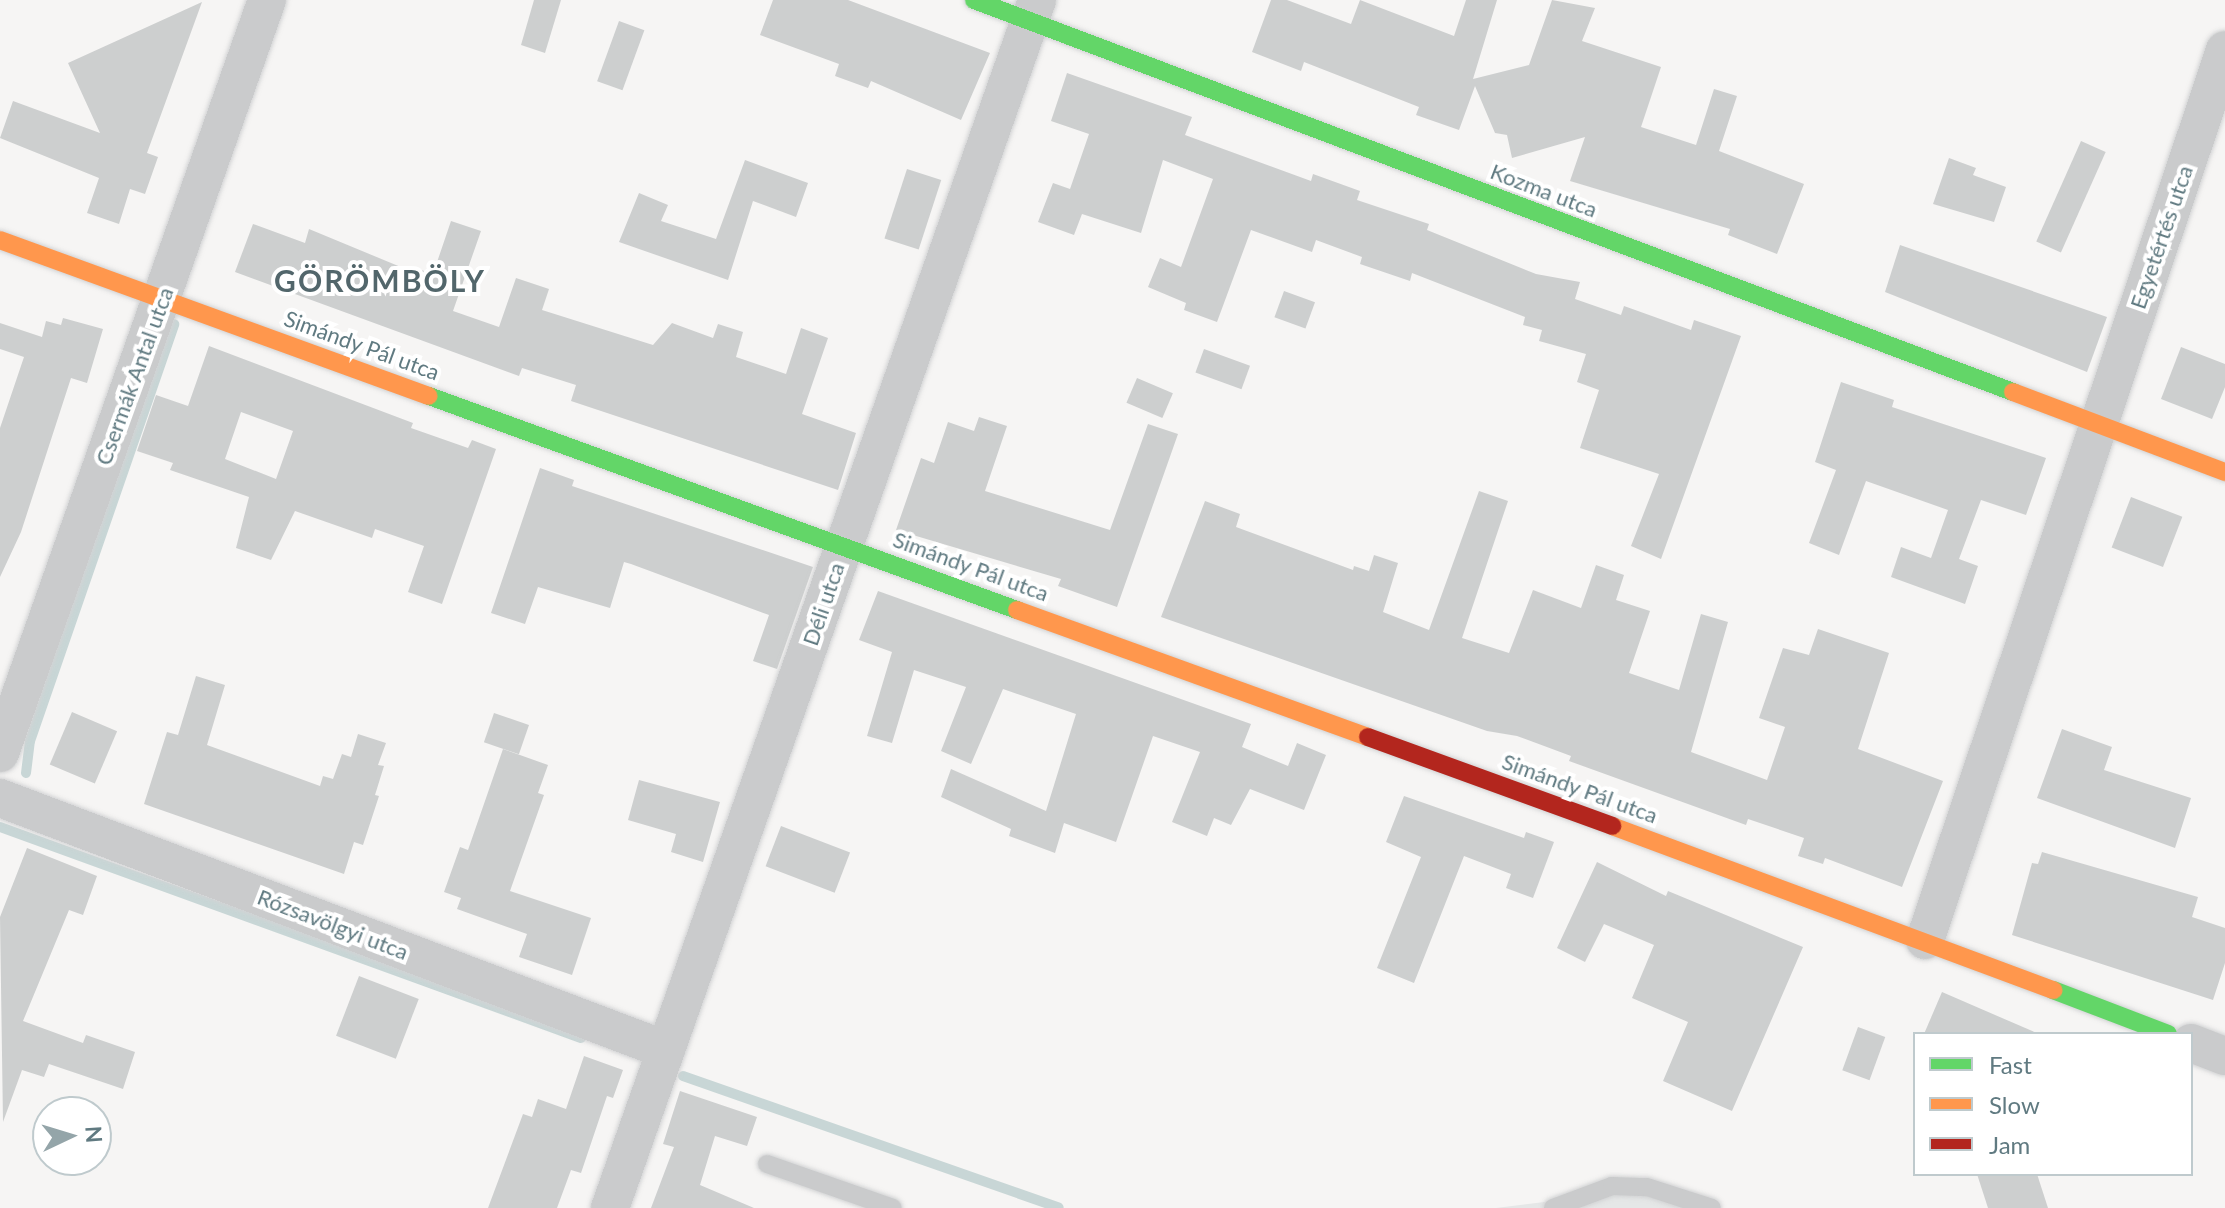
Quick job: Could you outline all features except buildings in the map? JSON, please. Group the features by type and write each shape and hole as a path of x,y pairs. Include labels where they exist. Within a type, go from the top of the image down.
{"street":[{"name":"Csermák Antal utca","path":"0,753 267,0"},
{"name":"Kozma utca","path":"974,0 1033,11 2225,472"},
{"name":"Déli utca","path":"610,1208 1033,11"},
{"name":"Egyetértés utca","path":"1925,940 2225,50"},
{"name":"Simándy Pál utca","path":"0,240 1925,940 2163,1032"},
{"name":"Rózsavölgyi utca","path":"0,798 666,1050"},
{"path":"2193,1044 2225,1056"}],"lane":[{"path":"767,1164 893,1208"},
{"path":"1553,1208 1612,1186 1647,1187 1712,1208"}],"shaded area":[{"path":"1664,1187 1715,1208 1496,1208"}],"waterway":[{"path":"26,773 30,741 174,324"},
{"path":"0,827 581,1038"},
{"path":"683,1076 1059,1208"}],"traffic: fast":[{"path":"974,0 2013,392"},
{"path":"429,396 1017,610"},
{"path":"2053,990 2163,1032"}],"traffic: slow":[{"path":"0,240 429,396"},
{"path":"2013,392 2225,472"},
{"path":"1017,610 1368,737"},
{"path":"1612,826 2053,990"}],"traffic: jam":[{"path":"1368,737 1612,826"}],"district":[{"name":"GÖRÖMBÖLY","path":"380,280"}]}
